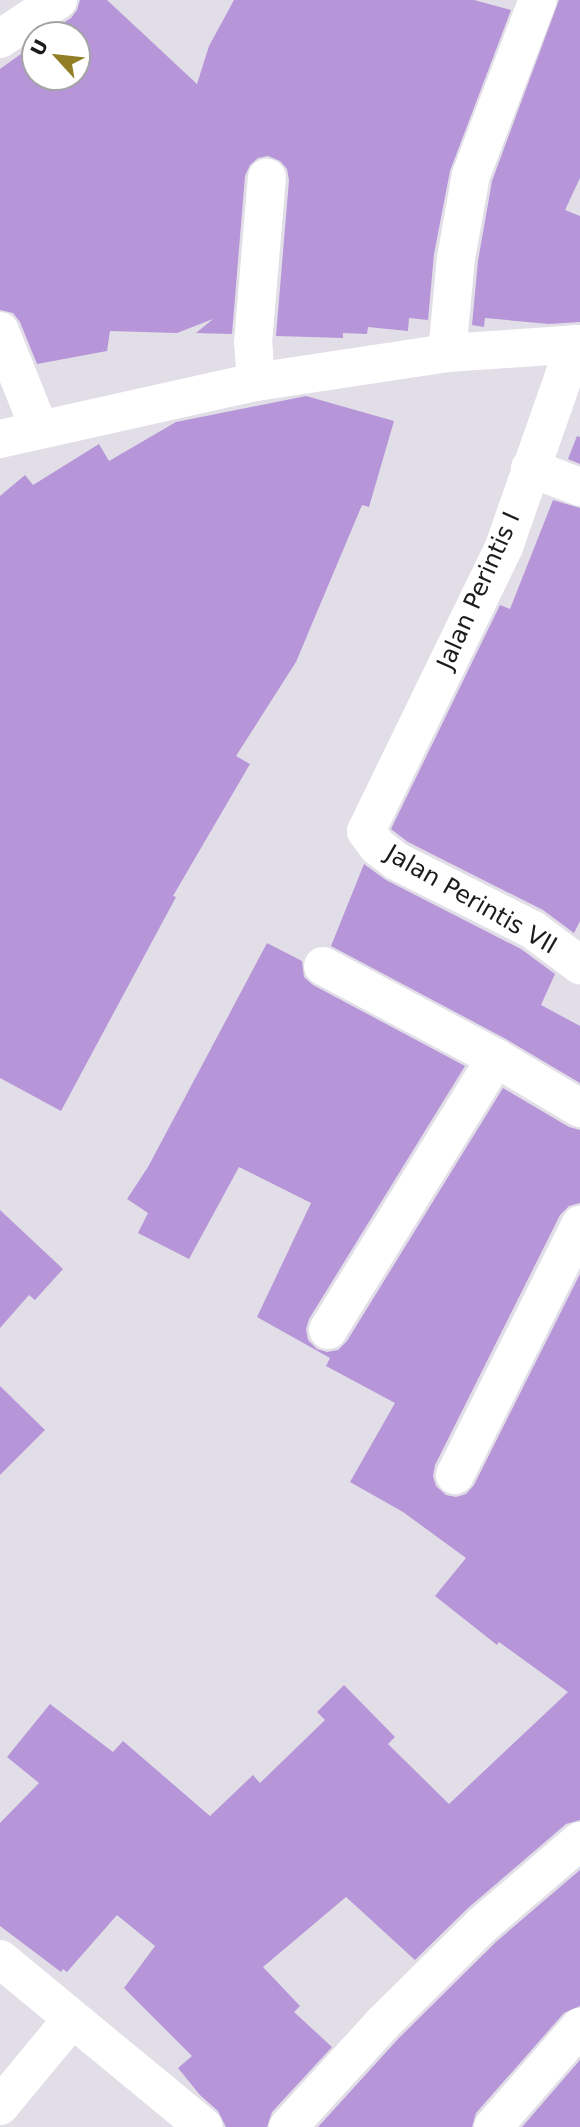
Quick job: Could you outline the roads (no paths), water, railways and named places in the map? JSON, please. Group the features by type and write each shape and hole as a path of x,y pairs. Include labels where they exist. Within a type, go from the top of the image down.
{"street":[{"path":"0,40 58,0"},
{"path":"447,354 456,258 471,175 538,0"},
{"path":"256,382 253,343 267,178"},
{"path":"0,331 39,428"},
{"path":"0,439 39,428 256,382 447,354 577,344"},
{"name":"Jalan Perintis I","path":"366,831 504,547 530,468 577,344"},
{"path":"530,468 580,487"},
{"name":"Jalan Perintis VII","path":"366,831 377,846 396,861 533,930 580,965"},
{"path":"323,966 496,1058 580,1108"},
{"path":"328,1330 496,1058"},
{"path":"455,1475 580,1225"},
{"path":"288,2127 383,2023 482,1925 580,1841"},
{"path":"0,1959 199,2126"},
{"path":"0,2106 72,2019"},
{"path":"493,2127 580,2027"}]}
